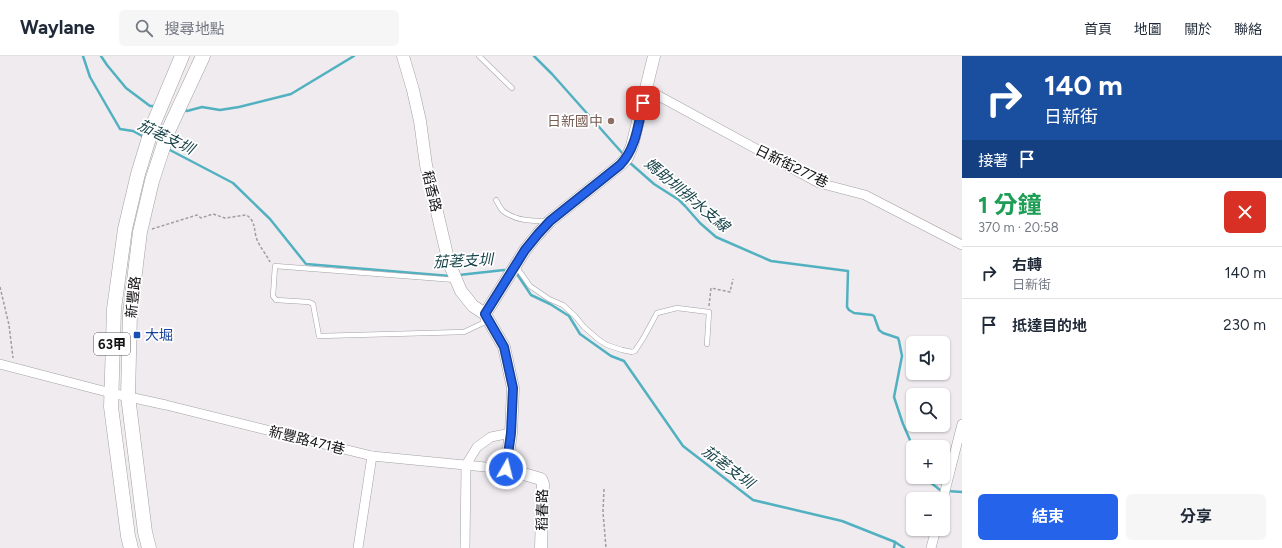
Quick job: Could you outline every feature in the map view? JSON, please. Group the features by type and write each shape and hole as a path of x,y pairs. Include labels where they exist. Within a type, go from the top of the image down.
{"main road":[{"name":"新豐路","path":"131,548 128,536 111,407 114,309 125,229 138,174 160,107 182,56"},
{"name":"新豐路","path":"149,548 128,396 130,313 140,232 152,181 169,129 203,56"}],"street":[{"name":"稻香路","path":"404,56 420,121 426,165 434,204 449,263 461,291 473,306 485,314"},
{"path":"506,469 511,433 513,388 504,347 485,314 525,250 550,221 627,158 632,146 654,56"},
{"name":"日新街277巷","path":"646,89 819,183 865,195 962,245"},
{"name":"新豐路471巷","path":"0,364 111,393 372,456 506,469"},
{"path":"945,492 962,424"},
{"path":"465,548 466,465 477,447 486,440 491,437 511,433"},
{"path":"358,548 372,456"},
{"name":"稻春路","path":"506,469 541,479 543,484 541,548"},
{"path":"931,548 934,536"}],"lane":[{"path":"479,56 512,88"},
{"path":"496,200 503,210 514,217 528,221 550,221"},
{"path":"456,280 275,266 272,296 276,300 309,302 313,304 319,336 464,332 483,324 485,314"},
{"path":"516,266 530,286 549,299 563,305 584,327 606,345 622,350 632,352 635,351 657,313 677,308 709,312 707,344"}],"path":[{"path":"140,232 198,215 201,218 213,214 226,218 246,215 251,217 255,225 256,237 262,249 275,266"},
{"path":"709,312 711,288 730,292 734,279"},
{"path":"0,288 9,325 14,368"},
{"path":"604,489 603,512 606,548"}],"waterway":[{"name":"茄荖支圳","path":"83,56 90,77 120,129 133,131 144,137"},
{"name":"媽助圳排水支線","path":"101,56 126,88 150,106 155,106"},
{"name":"媽助圳排水支線","path":"184,110 187,111 202,107 220,110 239,107 291,94 354,56"},
{"name":"媽助圳排水支線","path":"534,56 552,74 624,155"},
{"name":"茄荖支圳","path":"168,149 233,183 270,219 306,264 450,276"},
{"name":"媽助圳排水支線","path":"629,162 654,184 679,200 700,223 716,237 771,261 848,271 847,307 849,310 854,313 874,316 879,330 883,333 898,338 902,356 894,397 910,440"},
{"name":"茄荖支圳","path":"459,275 504,270 507,271"},
{"name":"茄荖支圳","path":"514,273 517,274 531,295 550,304 569,316 580,334 611,356 624,361 683,446 753,500 842,521 895,542 904,548"},
{"name":"媽助圳排水支線","path":"932,484 942,491"},
{"name":"媽助圳排水支線","path":"947,491 962,492"},
{"name":"茄荖支圳","path":"894,548 895,542"}],"place":[{"name":"日新國中","path":"611,121"},
{"name":"大堀","path":"137,335"}],"route":[{"path":"506,469 511,433 513,388 504,347 485,314 525,250 538,234 550,221 627,158 632,146 643,103"}]}
